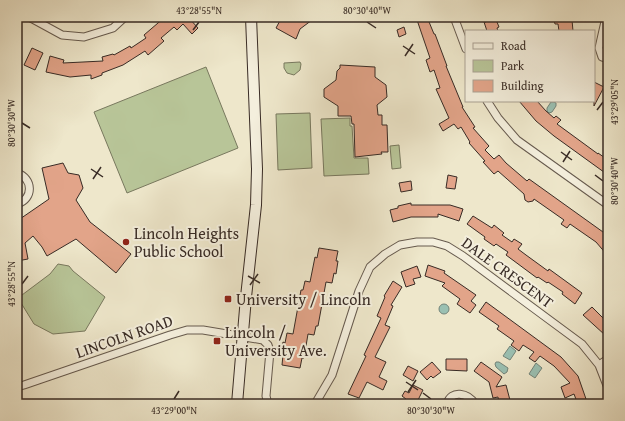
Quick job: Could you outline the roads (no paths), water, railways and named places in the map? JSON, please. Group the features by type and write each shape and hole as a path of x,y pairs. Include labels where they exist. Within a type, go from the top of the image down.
{"main road":[{"path":"238,404 256,205 257,169 251,17"}],"street":[{"path":"29,17 62,35 84,37 113,28 125,17"},
{"path":"454,17 465,46"},
{"path":"607,18 599,48 602,58 608,60"},
{"path":"488,102 498,118 517,140 608,205"},
{"path":"17,173 28,180 30,190 23,202 17,204"},
{"name":"DALE CRESCENT","path":"315,404 332,375 359,291 370,267 385,254 400,245 417,242 433,242 447,246 463,256 582,344 599,364 608,388"},
{"name":"LINCOLN ROAD","path":"17,387 24,386 182,331 203,330 243,336"},
{"path":"243,336 262,340 268,344 270,351 266,396 268,404"},
{"path":"599,364 608,359"},
{"path":"447,404 448,399 455,395 463,394 471,398 475,404"}],"place":[{"name":"Lincoln Heights Public School","path":"126,242"},
{"name":"University / Lincoln","path":"228,299"},
{"name":"Lincoln / University Ave.","path":"217,341"}]}
